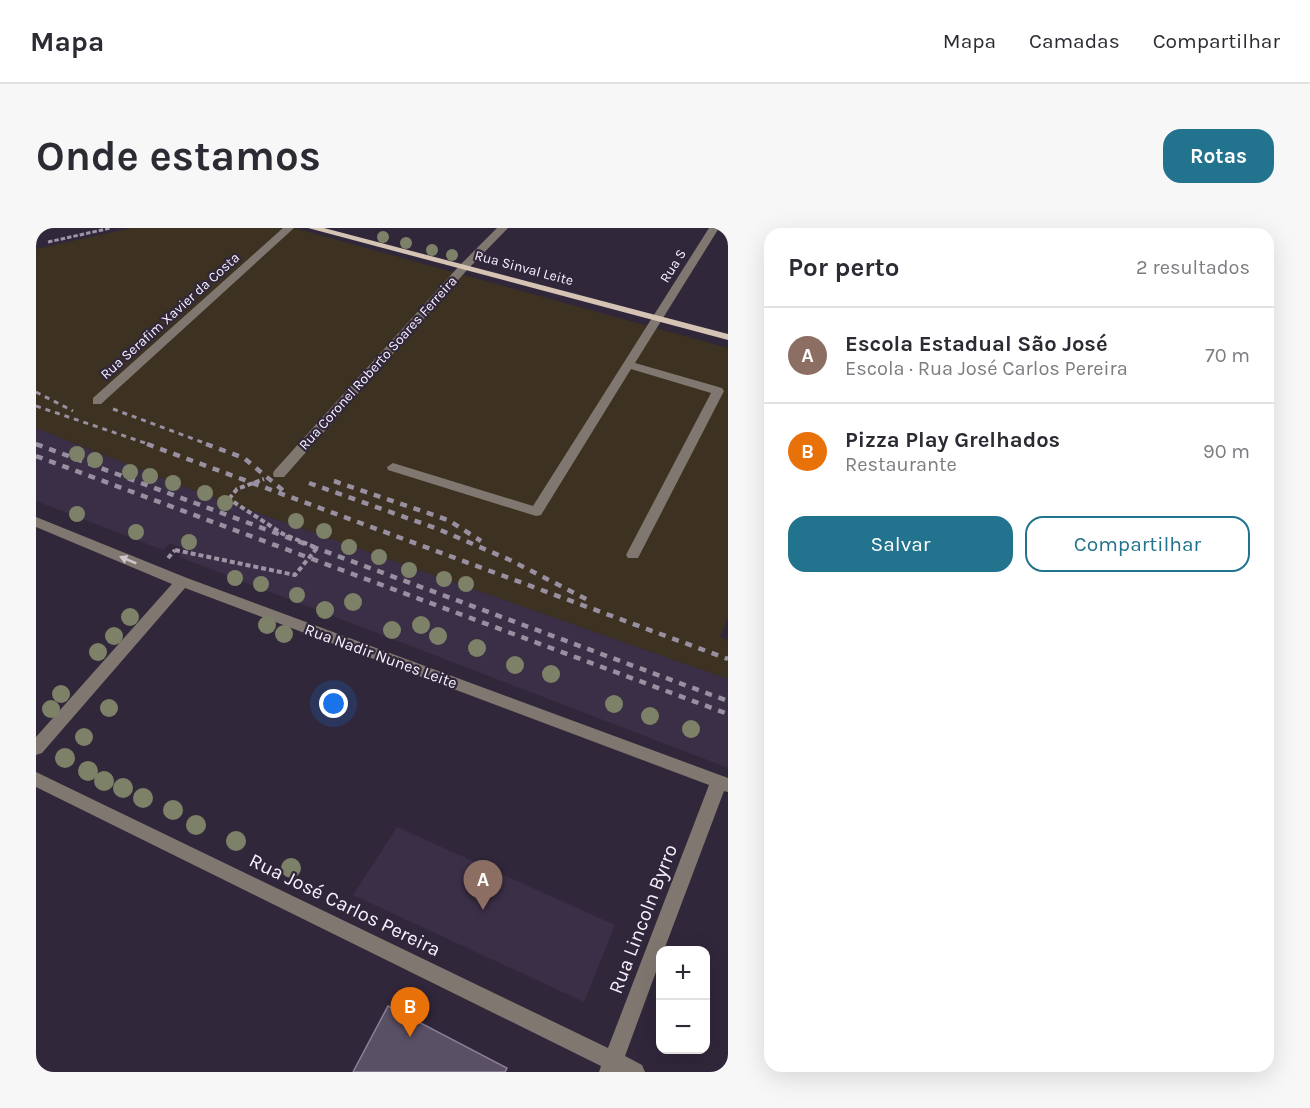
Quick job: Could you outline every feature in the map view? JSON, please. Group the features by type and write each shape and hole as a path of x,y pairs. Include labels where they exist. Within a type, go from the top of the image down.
{"main road":[{"name":"Rua Sinval Leite","path":"313,228 728,337"}],"street":[{"name":"Rua Serafim Xavier da Costa","path":"97,401 289,228"},
{"name":"Rua Coronel Roberto Soares Ferreira","path":"279,474 463,268 503,228"},
{"name":"Rua S","path":"393,467 536,512 714,228"},
{"path":"629,365 718,391 633,555"},
{"name":"Rua Nadir Nunes Leite","path":"36,522 182,582 723,783"},
{"path":"36,748 182,582"},
{"name":"Rua José Carlos Pereira","path":"36,779 611,1067 635,1072"},
{"name":"Rua Lincoln Byrro","path":"611,1067 723,783"}],"path":[{"path":"47,242 111,228"},
{"path":"175,550 295,575 317,548 283,534 229,500 237,489 279,474"}],"shaded area":[{"path":"131,228 294,228 728,348 728,618 720,637 728,641 728,679 190,489 36,428 36,249"},
{"path":"36,428 190,489 728,679 728,768 187,560 179,556 184,549 170,543 163,550 36,501"},
{"path":"397,827 615,925 584,1002 353,895"}],"building":[{"path":"388,1006 507,1068 505,1072 353,1072"}],"railway":[{"path":"36,392 73,411"},
{"path":"36,406 151,445"},
{"path":"113,409 210,445"},
{"path":"39,445 36,444 728,701"},
{"path":"147,444 728,659"},
{"path":"206,444 244,458 286,493"},
{"path":"36,456 728,714"},
{"path":"334,481 448,520 481,541"},
{"path":"309,483 438,529 510,560 588,600"}],"place":[{"name":"Escola Estadual São José","path":"483,910"},
{"name":"Pizza Play Grelhados","path":"410,1037"}]}
